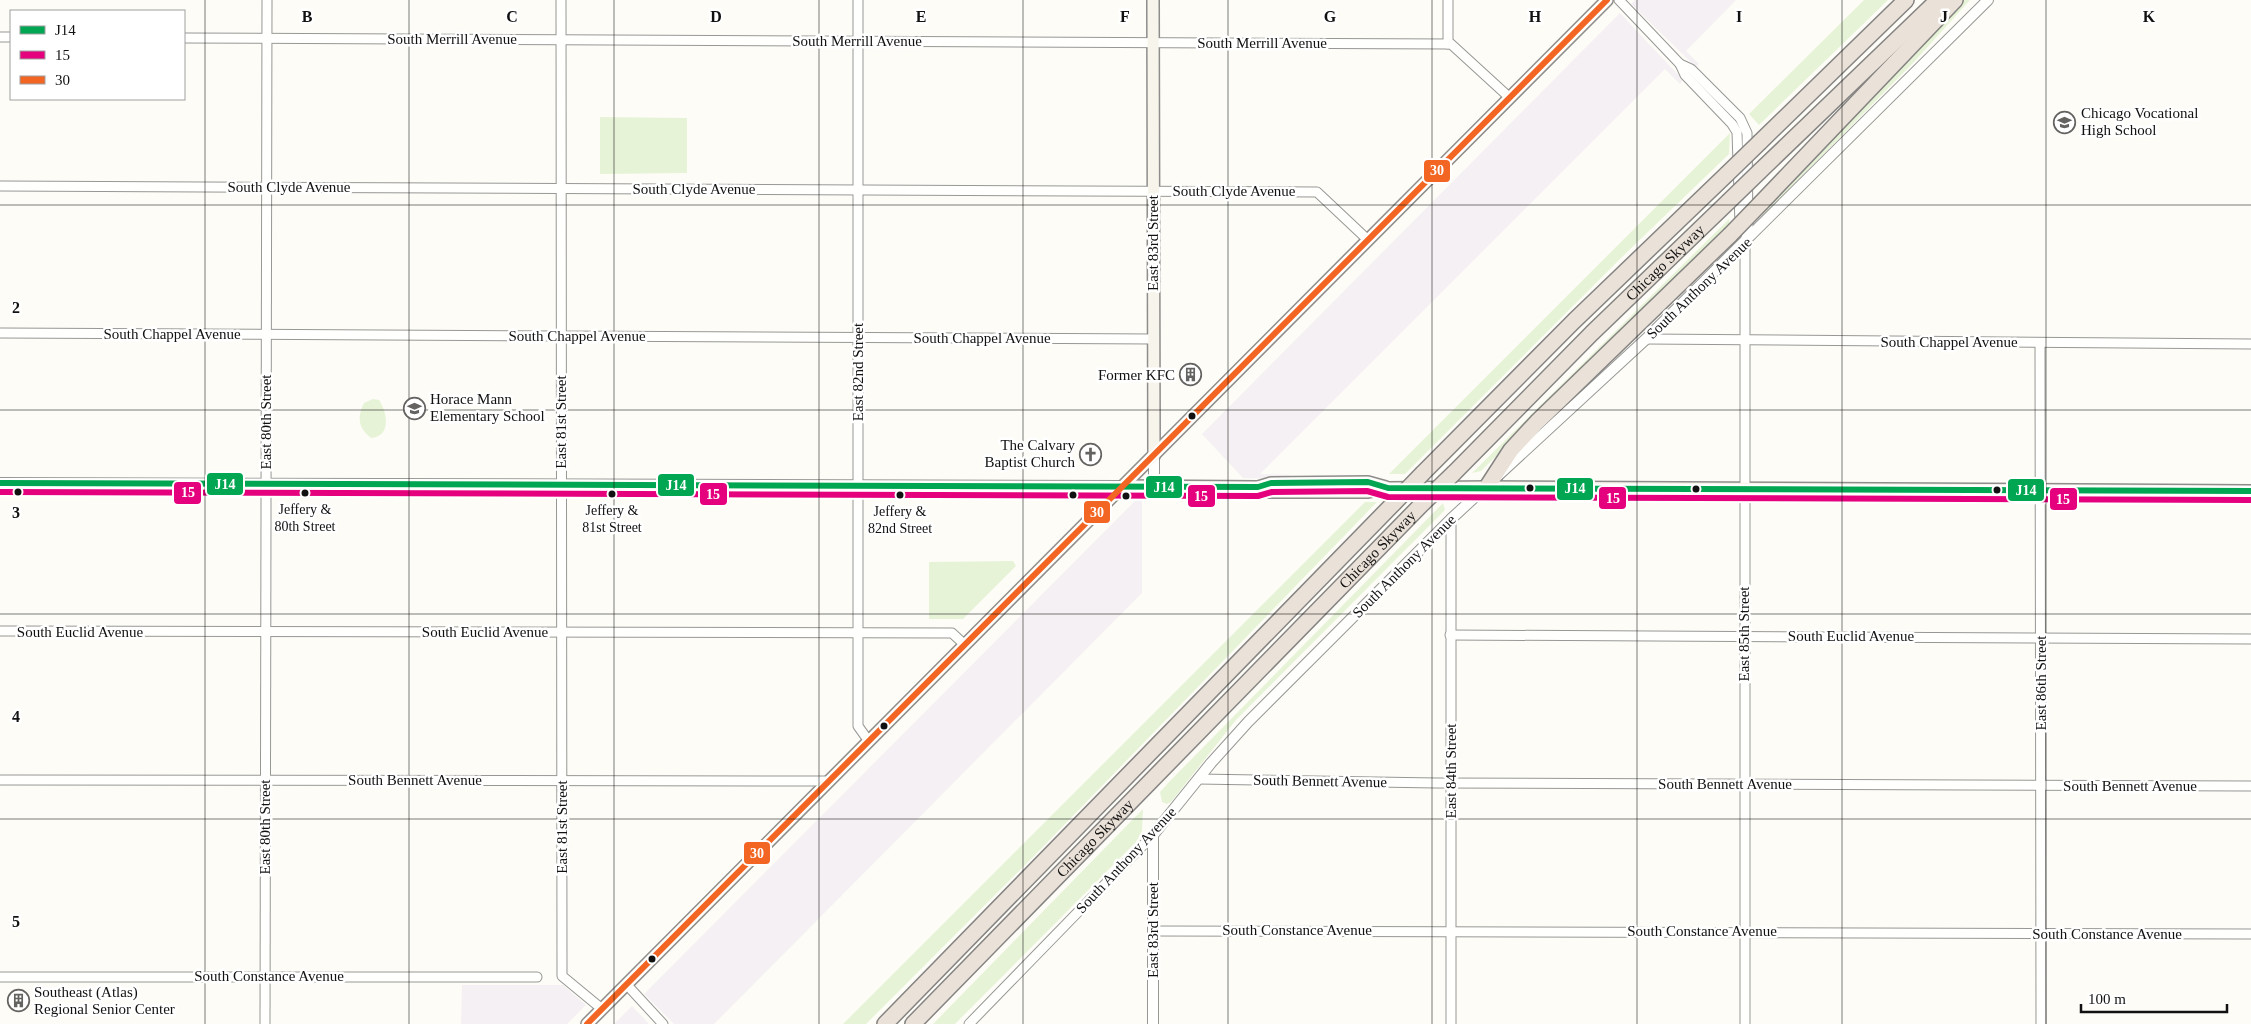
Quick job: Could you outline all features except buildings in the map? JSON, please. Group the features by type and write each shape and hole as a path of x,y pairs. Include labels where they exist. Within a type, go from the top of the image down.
{"highway":[{"name":"Chicago Skyway","path":"885,1024 1574,321 1906,0"},
{"name":"Chicago Skyway","path":"913,1024 1592,333 1938,0"},
{"path":"1487,487 1507,455 1532,427 1730,235 1955,0"}],"main road":[{"name":"East 83rd Street","path":"1153,0 1154,456"},
{"path":"588,1024 830,781 868,740 1154,456 1607,0"},
{"path":"1123,486 1258,488 1271,483 1368,482 1388,488 2251,491"}],"street":[{"name":"East 80th Street","path":"265,1024 267,0"},
{"name":"East 81st Street","path":"561,0 562,976 602,1009"},
{"name":"East 82nd Street","path":"858,0 858,726 868,740"},
{"path":"1448,0 1448,44 1451,44 1510,98"},
{"name":"East 85th Street","path":"1619,0 1680,64 1685,75 1732,124 1737,132 1740,236 1745,243 1745,1024"},
{"name":"South Anthony Avenue","path":"969,1024 1153,835 1198,779 1248,722 1450,519 1646,339 1745,243 1988,0"},
{"name":"South Merrill Avenue","path":"185,38 1448,44"},
{"name":"South Clyde Avenue","path":"0,186 1317,192 1368,240"},
{"name":"South Chappel Avenue","path":"0,334 1154,339"},
{"name":"South Chappel Avenue","path":"1646,339 2251,344"},
{"name":"East 86th Street","path":"2040,343 2041,1024"},
{"name":"East 83rd Street","path":"1154,456 1154,486"},
{"path":"0,483 1123,486"},
{"name":"East 84th Street","path":"1450,519 1450,1024"},
{"name":"South Euclid Avenue","path":"0,632 952,633 965,645"},
{"name":"South Euclid Avenue","path":"1450,635 2251,639"},
{"name":"South Bennett Avenue","path":"1198,779 1450,783 2251,786"},
{"name":"South Bennett Avenue","path":"0,780 830,781"},
{"name":"East 83rd Street","path":"1153,835 1153,1024"},
{"name":"South Constance Avenue","path":"1153,931 1450,930 2251,934"},
{"name":"South Constance Avenue","path":"0,977 538,977"},
{"path":"627,985 663,1024"}],"shaded area":[{"path":"1635,0 1736,0 1686,51 1699,64 1696,67 1631,4"},
{"path":"1620,13 1683,80 1680,84 1665,69 1260,474 1291,475 1287,479 1243,478 1202,434"},
{"path":"1137,499 1142,499 1142,593 714,1024 674,1024 644,994"},
{"path":"462,985 563,985 586,1005 567,1024 461,1024"},
{"path":"632,1006 649,1024 614,1024"}],"green space":[{"path":"1864,0 1888,0 1759,125 1749,114"},
{"path":"1963,0 1970,0 1914,62 1765,214 1759,213"},
{"path":"600,117 687,118 687,173 600,174"},
{"path":"1730,133 1729,154 1622,257 1405,474 1389,474"},
{"path":"1729,219 1730,226 1481,471 1472,473"},
{"path":"373,399 379,400 382,405 386,423 382,433 371,438 361,426 360,413 364,403"},
{"path":"1365,502 1377,502 1035,855 866,1024 843,1024"},
{"path":"1443,503 1445,510 1236,720 1171,802 1167,804 1162,802 1160,792 1170,781"},
{"path":"1013,561 1016,566 963,619 929,619 929,562"},
{"path":"1143,809 1142,831 1136,842 955,1024 933,1024"}],"transit line":[{"name":"30","path":"587,1024 1607,0"},
{"name":"J14","path":"0,483 1258,487 1271,483 1368,482 1388,488 2251,491"},
{"name":"15","path":"0,492 1258,496 1272,492 1367,491 1388,497 2251,500"}],"place":[{"name":"Chicago Vocational High School","path":"2065,122"},
{"name":"Former KFC","path":"1191,375"},
{"name":"Horace Mann Elementary School","path":"414,408"},
{"name":"The Calvary Baptist Church","path":"1091,454"},
{"name":"Jeffery & 80th Street","path":"305,493"},
{"name":"Jeffery & 81st Street","path":"612,494"},
{"name":"Jeffery & 82nd Street","path":"900,495"},
{"name":"Southeast (Atlas) Regional Senior Center","path":"18,1001"}]}
